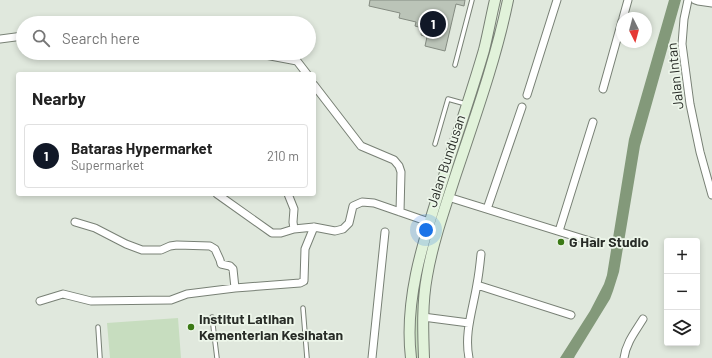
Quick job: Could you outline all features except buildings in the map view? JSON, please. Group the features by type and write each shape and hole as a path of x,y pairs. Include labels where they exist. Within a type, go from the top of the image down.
{"main road":[{"name":"Jalan Bundusan","path":"411,358 410,311 416,274 429,222 484,49 495,0"},
{"name":"Jalan Bundusan","path":"424,358 424,296 434,244 448,197 496,54 508,0"}],"street":[{"path":"527,95 557,0"},
{"path":"624,12 628,0"},
{"name":"Jalan Intan","path":"688,0 684,19 682,44 690,104 700,152 712,195"},
{"path":"695,0 712,3"},
{"path":"0,39 16,37"},
{"path":"603,89 616,41"},
{"path":"292,60 297,61 305,72"},
{"path":"316,88 361,146 394,160 399,166 401,172 400,212"},
{"path":"487,209 522,107"},
{"path":"559,231 593,122"},
{"path":"221,196 272,233 281,233 294,229 314,227 335,231 343,228 349,223 353,206 362,202 374,203 429,222"},
{"path":"289,196 294,209 294,229"},
{"path":"448,197 593,242"},
{"path":"75,222 95,228 117,240 142,250 161,250 177,245 210,246 215,249 221,264 230,266 233,269 235,288"},
{"path":"40,301 63,294 91,301 171,300 187,294 235,288 300,283 304,281 305,249 314,227"},
{"path":"372,358 385,232"},
{"path":"469,358 467,350 469,323 477,285 481,254"},
{"path":"477,285 571,315"},
{"path":"423,318 469,323"},
{"path":"624,358 628,342 643,319"}],"lane":[{"path":"455,65 472,0"},
{"path":"435,144 448,99 467,104"},
{"path":"303,308 306,358"},
{"path":"212,317 217,358"},
{"path":"98,327 100,358"}],"shaded area":[{"path":"498,0 501,0 486,62 426,255 421,281 418,358 416,358 415,331 418,291 424,255"},
{"path":"669,0 681,0 640,146 619,272 610,299 574,358 560,358 590,311 607,275 629,139"},
{"path":"178,318 181,358 110,358 107,323"}],"place":[{"name":"Bataras Hypermarket","path":"433,24"},
{"name":"G Hair Studio","path":"561,242"},
{"name":"Institut Latihan Kementerian Kesihatan","path":"191,327"}]}
